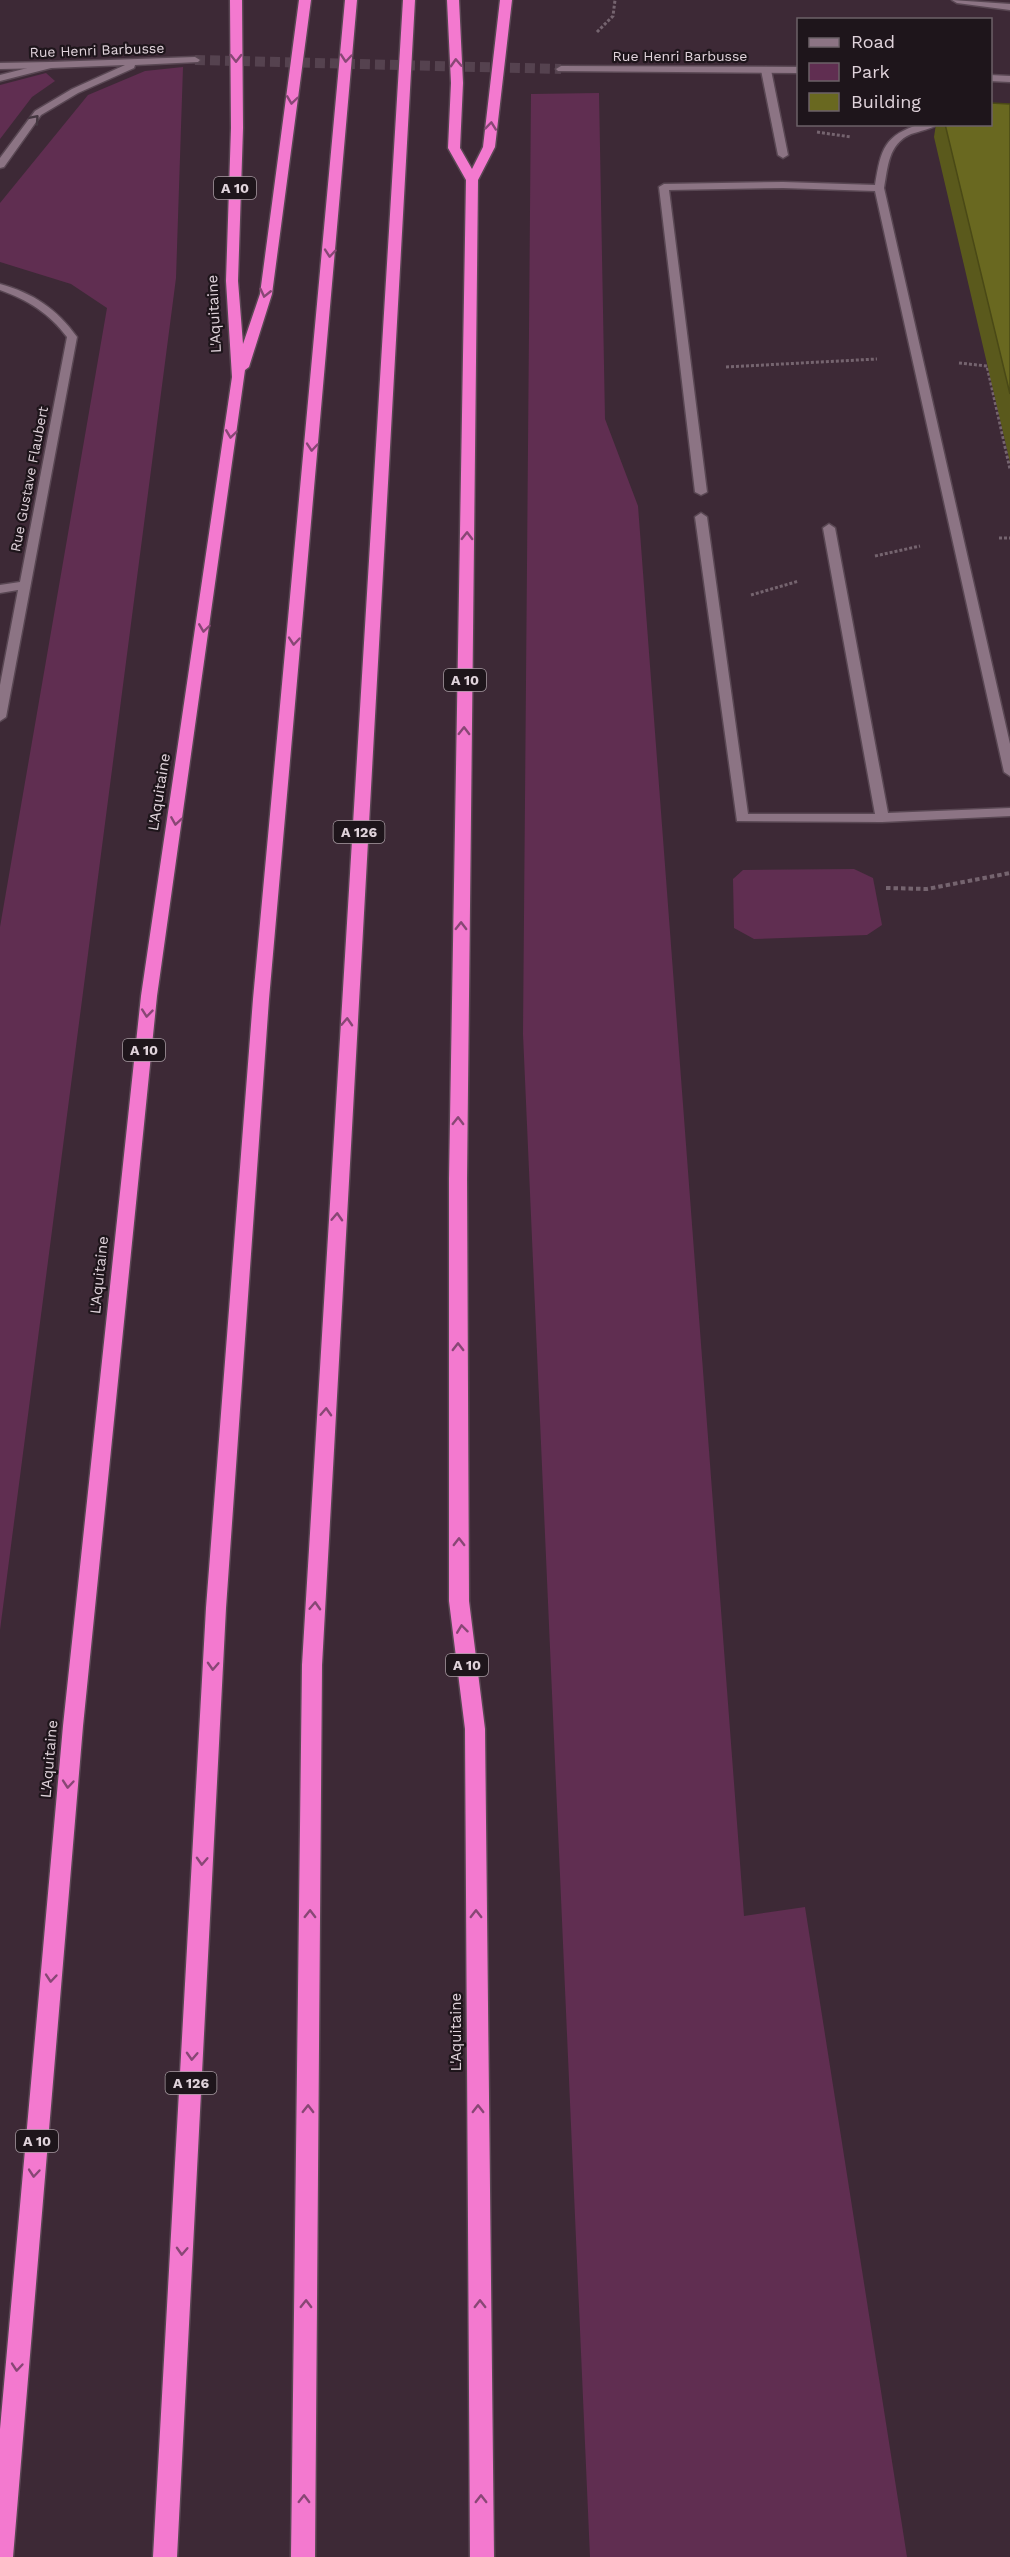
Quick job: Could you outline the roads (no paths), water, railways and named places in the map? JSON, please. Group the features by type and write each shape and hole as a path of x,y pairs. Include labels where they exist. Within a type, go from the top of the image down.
{"highway":[{"name":"L'Aquitaine","path":"1,2557 73,1726 149,996 239,376 232,281 237,128 236,0"},
{"path":"239,376 266,294 305,0"},
{"name":"A 126","path":"165,2557 219,1560 261,999 351,0"},
{"name":"A 126","path":"303,2557 312,1665 349,987 409,0"},
{"path":"453,0 457,83 454,148 472,180"},
{"name":"L'Aquitaine","path":"482,2557 475,1729 459,1601 458,1179 472,180 489,147 506,0"}],"street":[{"path":"957,0 1010,8"},
{"name":"Rue Henri Barbusse","path":"0,66 195,60"},
{"path":"0,165 38,113 75,91 139,62"},
{"path":"0,78 51,65"},
{"name":"Rue Henri Barbusse","path":"561,69 797,70"},
{"path":"766,70 783,155"},
{"path":"992,78 1010,79"},
{"path":"926,126 904,132 887,147 879,188 1010,772"},
{"path":"701,492 664,187 783,185 879,188"},
{"name":"Rue Gustave Flaubert","path":"0,287 29,296 57,315 72,337 0,717"},
{"path":"701,517 742,818 882,818 1010,812"},
{"path":"829,528 882,818"},
{"path":"0,589 24,585"}],"tunnel":[{"path":"195,60 561,69"}]}
